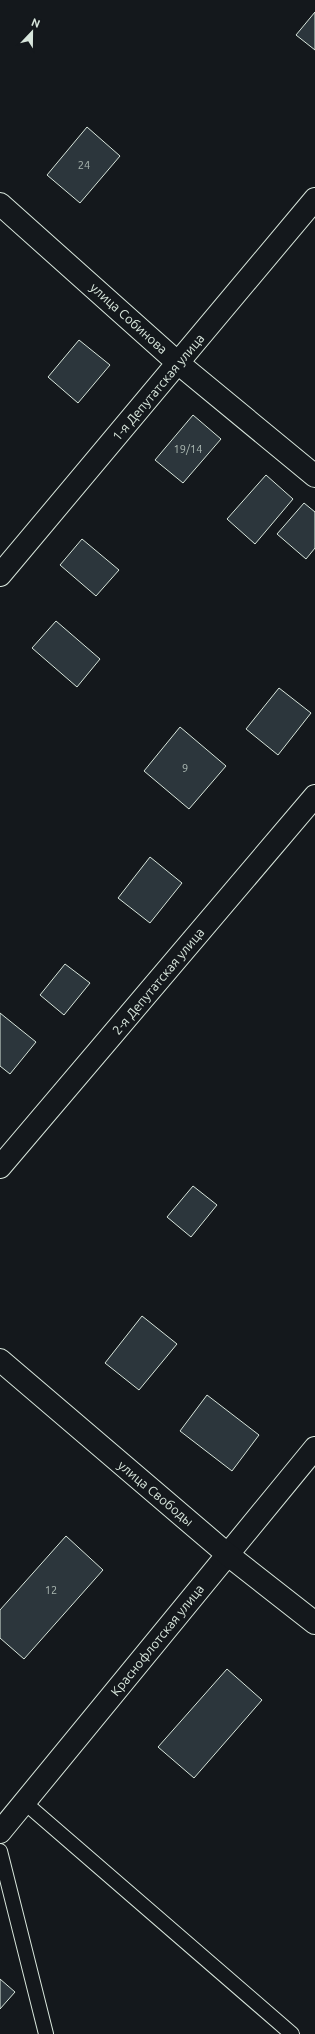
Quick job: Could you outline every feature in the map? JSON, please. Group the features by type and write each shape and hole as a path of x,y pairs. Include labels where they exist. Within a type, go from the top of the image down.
{"street":[{"name":"1-я Депутатская улица","path":"0,575 315,199"},
{"name":"улица Собинова","path":"0,204 178,363 315,476"},
{"name":"2-я Депутатская улица","path":"0,1167 315,796"},
{"name":"улица Свободы","path":"0,1360 227,1554 315,1623"},
{"name":"Краснофлотская улица","path":"0,1832 315,1448"}],"lane":[{"path":"24,1802 292,2034"},
{"path":"0,1851 46,2034"}],"building":[{"path":"315,12 315,50 296,35"},
{"path":"87,127 120,156 80,203 47,175"},
{"path":"79,340 110,365 78,403 48,377"},
{"path":"193,415 221,439 183,483 155,460"},
{"path":"266,475 293,499 255,544 227,519"},
{"path":"304,503 315,512 315,548 306,559 277,534"},
{"path":"82,539 119,570 96,596 60,565"},
{"path":"56,621 100,659 77,687 32,648"},
{"path":"279,688 311,713 278,755 246,729"},
{"path":"180,727 226,766 189,809 144,771"},
{"path":"150,857 182,883 150,923 118,898"},
{"path":"65,964 90,983 64,1015 40,995"},
{"path":"0,1013 36,1042 10,1074 0,1066"},
{"path":"193,1186 217,1205 191,1237 167,1217"},
{"path":"142,1316 177,1344 139,1390 105,1363"},
{"path":"207,1395 259,1435 232,1471 180,1431"},
{"path":"66,1536 103,1570 24,1659 0,1638 0,1610"},
{"path":"227,1669 262,1700 194,1778 158,1747"},
{"path":"0,1979 15,1992 0,2009"}]}
